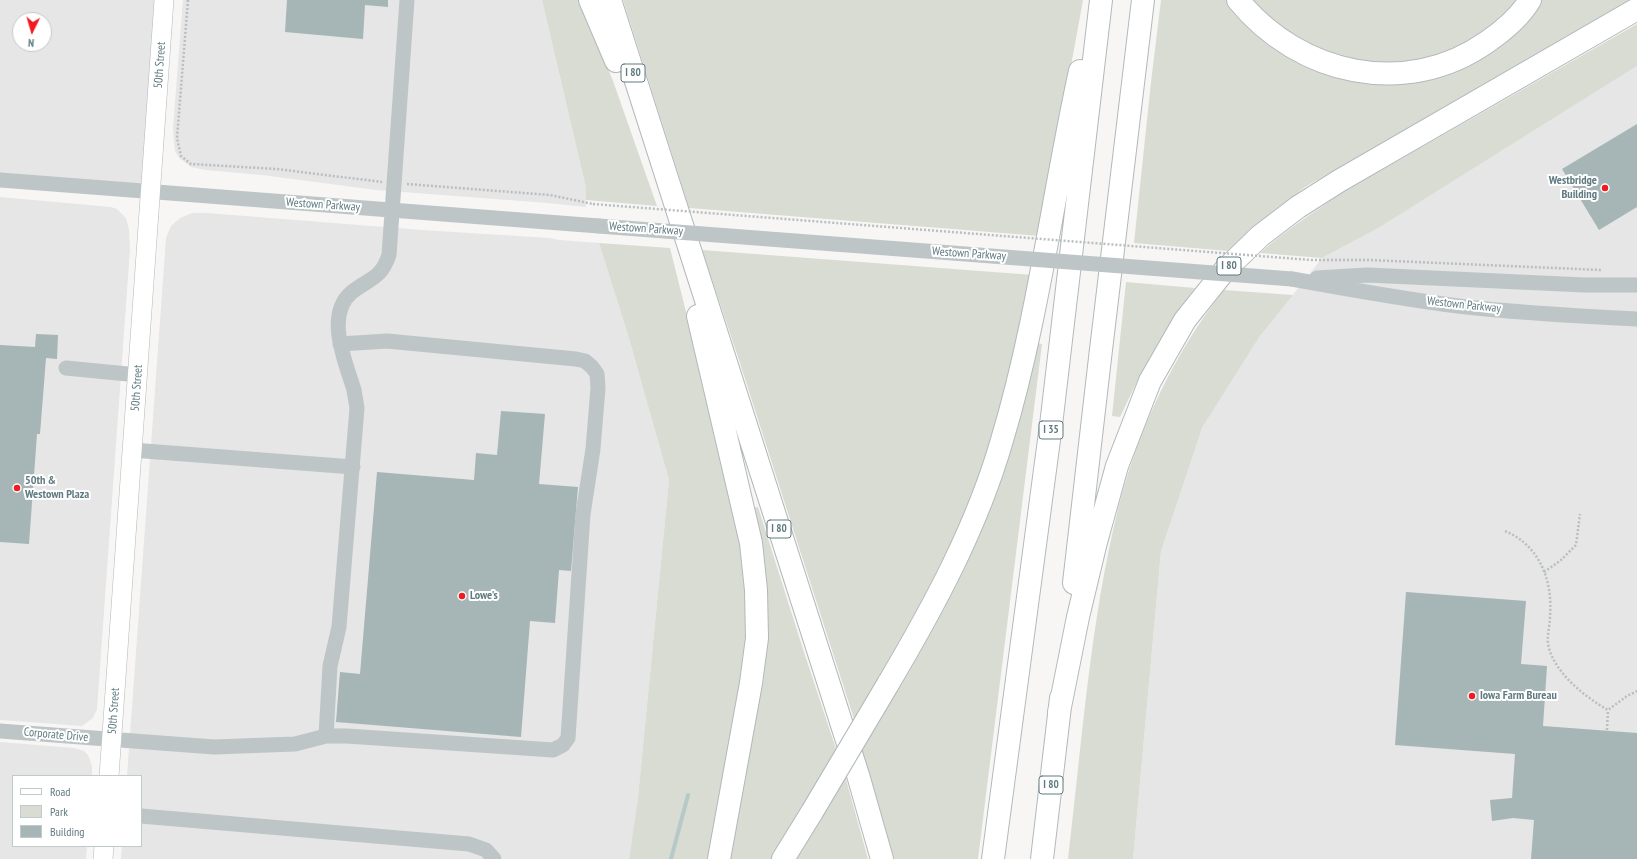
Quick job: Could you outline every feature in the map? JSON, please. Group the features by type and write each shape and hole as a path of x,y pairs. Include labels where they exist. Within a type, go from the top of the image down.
{"highway":[{"path":"590,0 614,57 639,123 657,146"},
{"name":"I 80","path":"610,0 858,775 882,859"},
{"path":"783,859 888,684 942,590 968,536 1002,442 1026,346 1065,140 1096,0"},
{"name":"I 35","path":"993,859 1052,418 1101,0"},
{"path":"1059,712 1100,358 1144,0"},
{"path":"1238,0 1259,22 1277,37 1297,50 1319,61 1357,72 1395,74 1433,68 1472,53 1502,31 1530,0"},
{"name":"I 80","path":"1042,859 1059,712 1078,616 1096,542 1117,466 1132,423 1150,381 1185,320 1225,270 1260,236 1298,206 1637,9"},
{"path":"674,199 704,344 751,543 756,590 757,638 751,683 719,859"}],"main road":[{"name":"50th Street","path":"110,775 164,0"},
{"path":"104,847 104,859"}],"street":[{"path":"326,736 330,666 339,627 357,408 354,391 345,366 338,326 342,305 351,293 379,274 386,266 389,254 407,0"},
{"name":"Westown Parkway","path":"0,180 1292,280 1379,295 1459,306 1572,316 1637,318"},
{"name":"Westown Parkway","path":"1292,280 1366,275 1585,285 1637,285"},
{"name":"Corporate Drive","path":"0,731 214,747 295,744 326,736 347,736 553,750 563,745 568,738 583,514 593,449 598,388 597,374 585,361 576,359 388,341 340,344"},
{"path":"66,368 138,375"},
{"path":"132,450 353,467"},
{"path":"142,816 469,844 486,850 494,859"}],"path":[{"path":"188,0 177,138 181,156 190,164"},
{"path":"593,204 1312,260 1370,260 1606,270"},
{"path":"1544,572 1560,561 1576,545 1580,514"},
{"path":"1505,531 1516,535 1532,549 1544,572 1550,598 1548,644 1559,668 1582,692 1608,710"},
{"path":"1608,710 1627,696 1637,691"},
{"path":"1607,730 1608,710"}],"shaded area":[{"path":"0,0 164,0 150,192 0,180"},
{"path":"183,0 542,0 586,188 586,207 376,190 262,175 205,170 191,167 179,158 175,151 173,128"},
{"path":"1637,66 1637,859 1133,859 1161,551 1202,428 1260,336 1322,258 1380,227"},
{"path":"0,197 111,207 117,209 126,218 129,230 130,249 97,709 93,718 82,726 0,720"},
{"path":"192,213 207,213 422,230 550,238 599,243 628,335 669,480 638,797 629,859 121,859 122,847 142,847 142,775 127,775 166,238 171,226 180,218"},
{"path":"0,742 74,748 84,751 88,755 92,766 92,775 12,775 12,847 87,847 86,859 0,859"}],"green space":[{"path":"542,0 580,0 613,81 657,206 586,200 586,188"},
{"path":"623,0 1083,0 1040,236 689,208"},
{"path":"1161,0 1230,0 1273,42 1418,80 1540,0 1629,0 1305,187 1248,232 1229,251 1134,243"},
{"path":"1249,0 1520,0 1492,29 1431,61 1383,66 1329,54 1305,43 1282,28"},
{"path":"1637,24 1637,66 1380,227 1322,258 1260,253 1290,229 1342,193"},
{"path":"599,243 670,248 725,467 745,568 747,653 712,859 629,859 638,797 669,480 628,335"},
{"path":"702,250 1033,275 1025,327 968,522 855,722 738,357"},
{"path":"1126,282 1195,288 1154,350 1120,417 1112,416"},
{"path":"1224,290 1293,295 1260,336 1202,428 1161,551 1133,859 1068,859 1088,683 1100,595 1108,552 1126,479 1147,422 1174,366 1206,314"},
{"path":"1031,342 1042,344 978,859 894,859 860,746 915,652"},
{"path":"758,507 837,752 773,859 730,859 750,748 752,508"},
{"path":"844,772 868,859 794,859"}],"building":[{"path":"287,0 388,0 388,7 365,5 363,39 285,32"},
{"name":"Westbridge Building","path":"1637,124 1637,207 1599,230 1562,169"},
{"name":"50th & Westown Plaza","path":"36,334 58,335 57,359 46,358 40,434 37,434 29,544 0,542 0,345 35,347"},
{"name":"Lowe's","path":"501,411 545,414 539,484 578,487 571,571 559,570 555,623 530,621 521,737 336,722 340,672 360,674 377,472 474,480 476,453 497,455"},
{"name":"Iowa Farm Bureau","path":"1406,592 1526,601 1521,664 1547,666 1543,726 1637,733 1637,859 1531,859 1534,820 1513,818 1492,821 1490,800 1512,798 1515,754 1395,745"}],"waterway":[{"path":"671,859 688,795"}],"place":[{"name":"Westbridge Building","path":"1605,188"},
{"name":"50th & Westown Plaza","path":"17,488"},
{"name":"Lowe's","path":"462,596"},
{"name":"Iowa Farm Bureau","path":"1472,696"}]}
